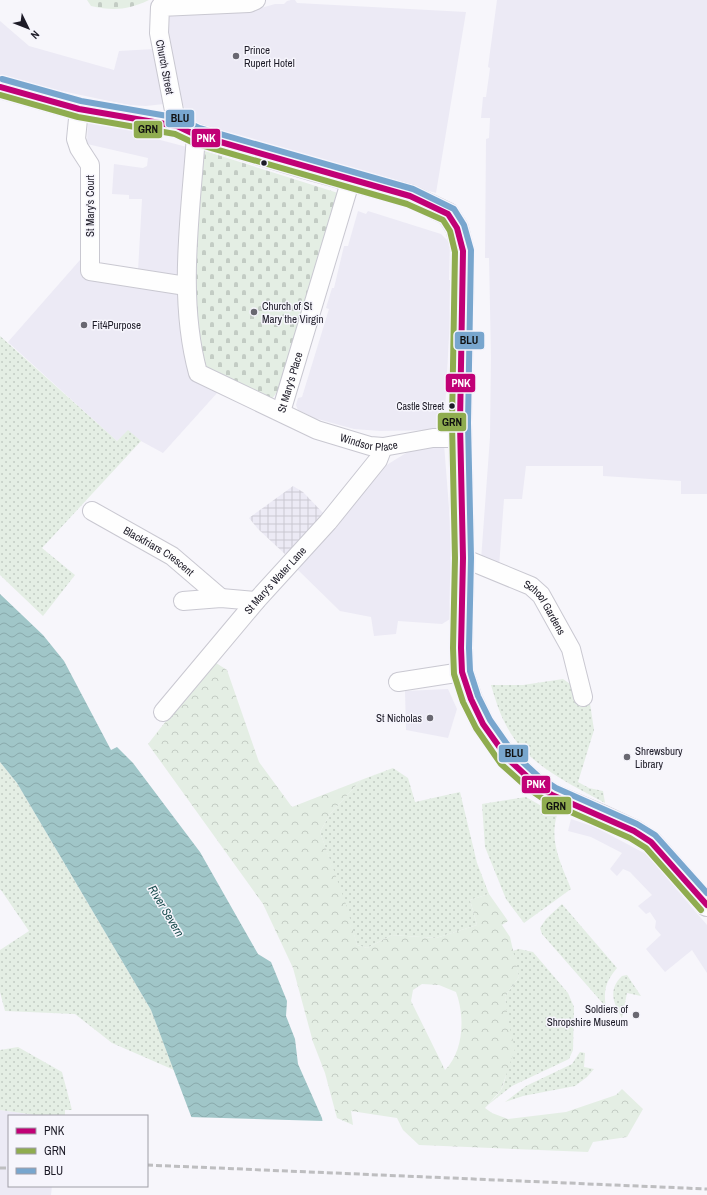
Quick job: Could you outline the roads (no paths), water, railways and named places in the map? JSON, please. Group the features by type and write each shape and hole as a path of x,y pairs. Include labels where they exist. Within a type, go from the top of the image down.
{"street":[{"name":"Church Street","path":"187,130 159,33 160,8 249,3 256,0"},
{"path":"0,87 31,94 79,109 187,130 314,170 410,196 448,214 457,228 463,251 461,438 463,558 462,672 471,699 483,724 508,759 534,783 552,795 634,831 651,842 707,905"},
{"name":"St Mary's Court","path":"79,109 76,139 79,148 90,165 90,271 186,286"},
{"name":"St Mary's Place","path":"187,130 186,286 193,355 198,373 281,412 351,179"},
{"name":"Windsor Place","path":"281,412 317,430 370,446 384,446 434,438 461,438"},
{"name":"St Mary's Water Lane","path":"163,712 256,601 328,522 378,460 384,446"},
{"name":"Blackfriars Crescent","path":"92,511 172,556 221,598"},
{"name":"School Gardens","path":"463,558 531,586 541,595 571,649 583,697"},
{"path":"183,601 221,598 256,601"},
{"path":"398,682 462,672"}],"water":[{"name":"River Severn","path":"0,594 43,635 64,661 111,750 117,747 133,763 200,852 258,954 271,962 287,1001 286,1016 295,1039 298,1064 322,1118 334,1195 200,1140 151,1010 17,783 0,762"}],"railway":[{"path":"148,1165 707,1189"},
{"path":"0,1168 8,1168"}],"place":[{"name":"Prince Rupert Hotel","path":"236,56"},
{"name":"Church of St Mary the Virgin","path":"254,312"},
{"name":"Fit4Purpose","path":"84,325"},
{"name":"Castle Street","path":"452,406"},
{"name":"St Nicholas","path":"430,718"},
{"name":"Shrewsbury Library","path":"627,757"},
{"name":"Soldiers of Shropshire Museum","path":"636,1015"}]}
